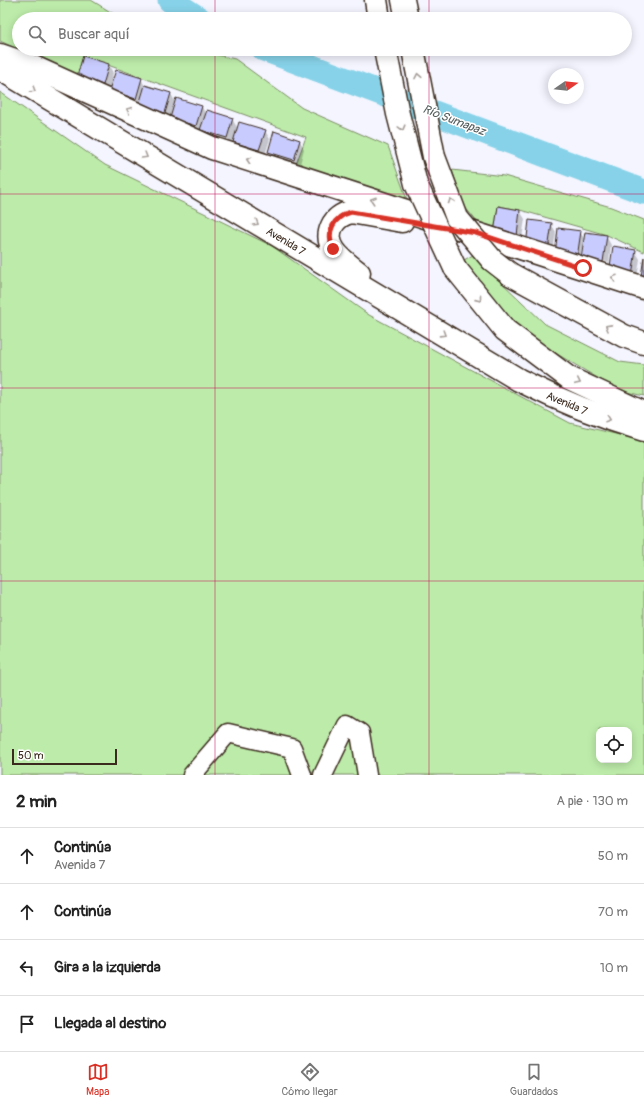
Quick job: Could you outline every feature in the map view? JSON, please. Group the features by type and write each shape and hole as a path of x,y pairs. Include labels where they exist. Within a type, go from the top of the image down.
{"main road":[{"path":"376,0 379,12"},
{"path":"403,0 406,12"},
{"path":"0,54 27,64 212,148 644,288"},
{"path":"386,56 398,114 416,184 455,268 505,330 569,378 644,413"},
{"path":"414,56 434,157 457,218 492,260 510,274 624,336 644,343"},
{"name":"Avenida 7","path":"0,69 335,270 410,313 486,361 552,397 611,420 644,430"},
{"path":"410,313 341,259 333,249 329,239 334,222 344,214 351,212 476,233"}],"street":[{"path":"323,775 347,724 360,733 368,775"},
{"path":"192,775 228,734 292,748 302,775"}],"green space":[{"path":"0,0 91,0 111,12 12,12 12,46 0,41"},
{"path":"33,56 83,56 77,76"},
{"path":"83,56 222,56 235,59 302,108 388,146 410,208 295,167 306,137"},
{"path":"0,92 105,165 272,246 369,315 570,423 644,441 644,775 0,775"},
{"path":"452,170 504,176 611,207 644,220 644,252 607,235 520,210 498,206 494,233 487,234 464,206"},
{"path":"473,255 545,324 620,362 644,365 644,396 618,390 530,338 499,306 464,260"}],"building":[{"path":"83,56 109,64 103,85 77,76"},
{"path":"116,70 142,78 136,99 109,90"},
{"path":"145,85 171,93 165,113 139,105"},
{"path":"176,98 202,106 196,126 170,118"},
{"path":"207,110 233,118 227,138 200,130"},
{"path":"239,122 266,130 259,150 233,142"},
{"path":"274,131 300,140 294,160 268,152"},
{"path":"498,206 520,210 517,236 494,233"},
{"path":"529,220 552,223 548,250 526,246"},
{"path":"558,228 581,231 577,258 555,255"},
{"path":"585,232 607,235 603,262 581,259"},
{"path":"613,246 636,250 632,276 609,273"},
{"path":"644,257 644,284 640,283"}],"waterway":[{"name":"Río Sumapaz","path":"170,0 188,12"},
{"name":"Río Sumapaz","path":"283,56 644,192"}],"route":[{"path":"333,249 329,239 334,222 344,214 351,212 476,233 583,268"}]}
